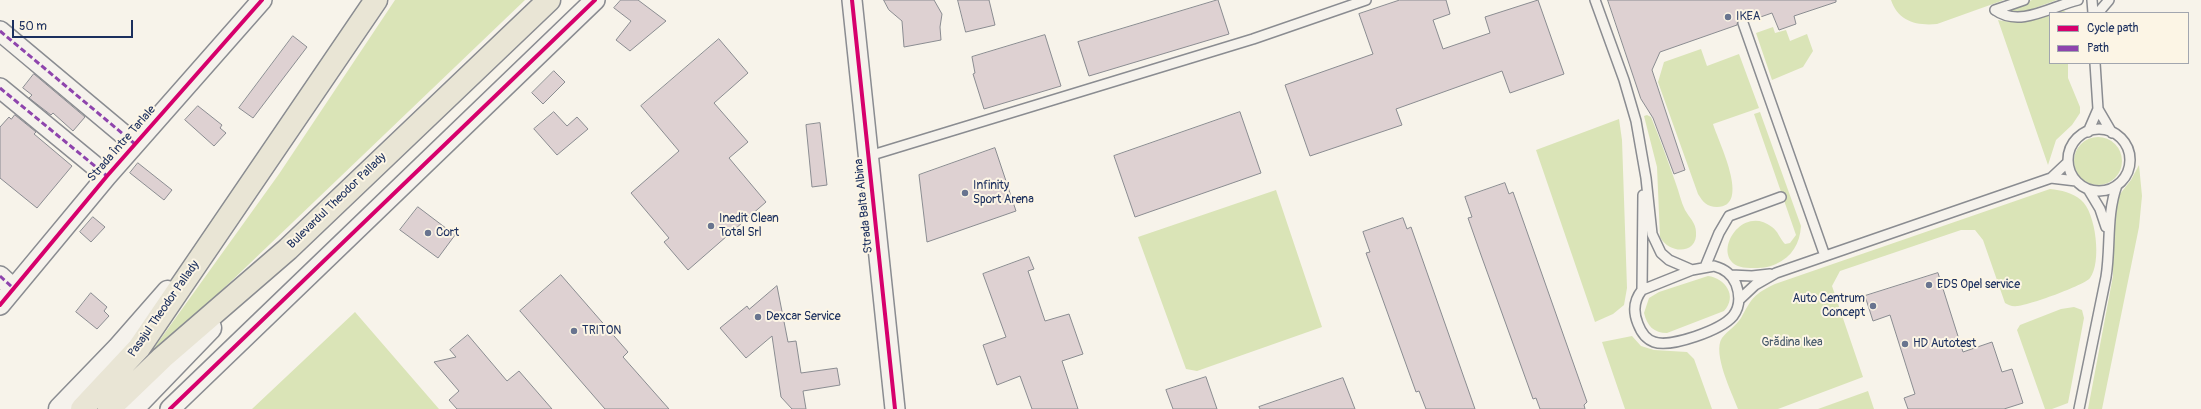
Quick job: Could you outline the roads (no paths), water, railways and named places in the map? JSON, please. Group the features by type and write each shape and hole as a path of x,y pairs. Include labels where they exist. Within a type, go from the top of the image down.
{"main road":[{"path":"60,409 118,349 152,311 238,203 376,0"},
{"name":"Bulevardul Theodor Pallady","path":"132,409 288,250 549,0"},
{"name":"Pasajul Theodor Pallady","path":"82,409 139,348 238,203"},
{"name":"Pasajul Theodor Pallady","path":"109,409 162,358 288,250"}],"street":[{"name":"Strada Între Tarlale","path":"0,305 7,282 107,176 262,0"},
{"path":"170,409 595,0"},
{"name":"Strada Balta Albina","path":"852,0 895,409"},
{"path":"0,31 135,144"},
{"path":"0,88 107,176"}],"lane":[{"path":"869,156 1254,40 1366,0"},
{"path":"1595,0 1628,93 1644,164 1652,234 1655,244 1669,260 1692,270"},
{"path":"2024,0 1995,10 2006,16 2020,17 2078,0"},
{"path":"2092,0 2093,12"},
{"path":"2099,12 2109,0"},
{"path":"1743,23 1825,256"},
{"path":"2079,409 2107,270 2110,208 2117,185 2127,173 2129,158 2124,143 2112,133 2098,109 2095,64"},
{"path":"2088,132 2098,109"},
{"path":"2076,181 2069,168 2068,162 2073,144 2081,135 2088,132 2096,130 2112,133"},
{"path":"1739,300 1737,287 1731,275 1721,268 1705,267 1692,270 1642,290 1637,296 1635,305 1637,322 1646,338 1663,344 1686,339 1721,325 1733,316 1739,300 1755,285 1776,273 2051,178 2068,162"},
{"path":"1642,290 1644,164"},
{"path":"2051,178 2076,181 2088,189 2100,209 2108,232"},
{"path":"2088,189 2102,191 2117,185"},
{"path":"1705,267 1719,233 1729,216 1781,197"},
{"path":"1731,275 1752,276 1776,273"}],"place":[{"name":"IKEA","path":"1728,17"},
{"name":"Infinity Sport Arena","path":"965,193"},
{"name":"Inedit Clean Total Srl","path":"711,226"},
{"name":"Cort","path":"428,233"},
{"name":"EDS Opel service","path":"1929,285"},
{"name":"Auto Centrum Concept","path":"1873,306"},
{"name":"Dexcar Service","path":"758,317"},
{"name":"TRITON","path":"574,331"},
{"name":"HD Autotest","path":"1905,344"}],"park label":[{"name":"Grădina Ikea","path":"1792,343"}]}
